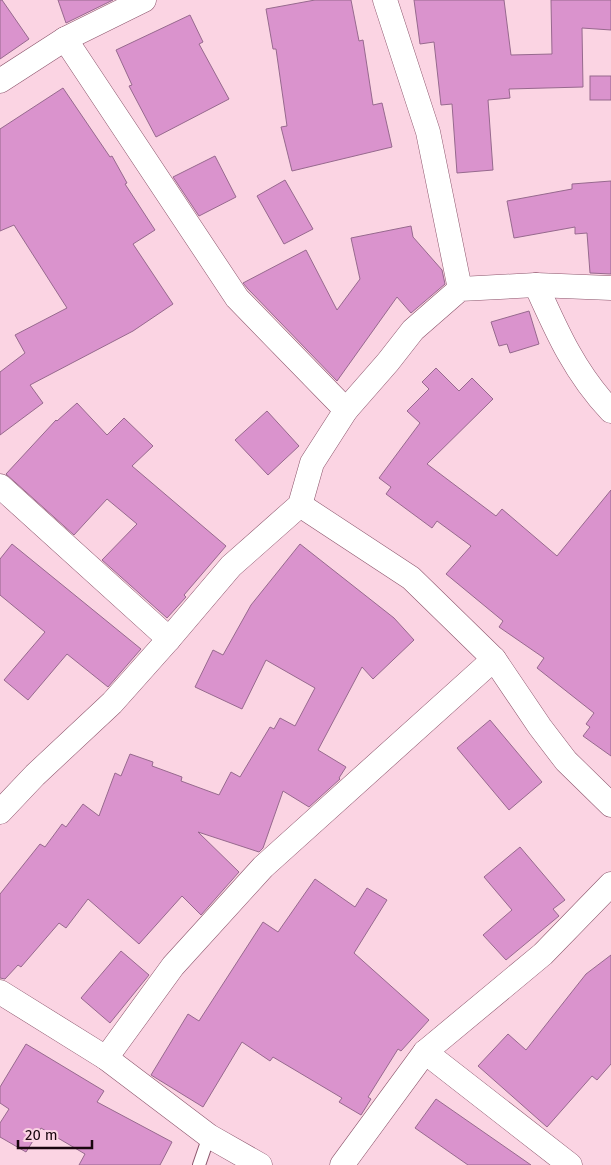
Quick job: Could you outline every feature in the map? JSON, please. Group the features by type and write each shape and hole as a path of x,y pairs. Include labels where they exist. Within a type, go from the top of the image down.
{"street":[{"path":"0,81 66,39 144,0"},
{"path":"385,0 428,132 460,289"},
{"path":"66,39 237,298 346,410"},
{"path":"536,285 566,350 593,392 611,411"},
{"path":"0,812 35,775 112,703 232,566 300,505 312,463 346,410 413,330 460,289 536,285 611,288"},
{"path":"0,486 169,639"},
{"path":"300,505 411,578 494,659 540,727 566,761 611,805"},
{"path":"106,1058 173,966 263,867 494,659"},
{"path":"342,1165 425,1052 543,954 611,884"},
{"path":"0,992 106,1058 209,1136 260,1165"},
{"path":"425,1052 570,1165"}],"lane":[{"path":"199,1165 209,1136"}],"building":[{"path":"0,0 2,0 29,39 0,59"},
{"path":"58,0 113,0 66,23"},
{"path":"315,0 351,0 359,41 363,40 373,105 382,103 392,147 292,171 281,127 287,126 276,49 273,49 266,9"},
{"path":"414,0 504,0 511,55 552,54 551,0 611,0 611,30 582,28 583,87 509,89 510,98 488,100 493,170 457,173 452,104 441,105 434,42 420,44"},
{"path":"190,15 203,42 199,44 229,99 156,137 129,86 132,85 116,50"},
{"path":"590,76 611,76 611,100 590,100"},
{"path":"63,88 110,157 112,156 127,183 125,184 155,230 133,244 173,304 133,331 30,385 43,403 0,435 0,372 25,353 15,335 67,308 14,225 0,231 0,129"},
{"path":"215,156 236,197 199,216 173,177"},
{"path":"285,180 313,229 284,244 257,196"},
{"path":"611,181 611,274 590,273 587,233 575,234 575,227 514,238 507,201 572,189 572,184"},
{"path":"411,226 413,237 442,270 445,284 411,313 397,297 337,381 243,283 306,250 337,310 360,279 351,238"},
{"path":"529,311 539,344 510,353 507,344 499,346 491,322"},
{"path":"436,368 459,391 472,378 493,399 427,464 496,516 502,509 557,556 611,490 611,756 583,736 590,727 586,724 594,713 537,668 544,658 499,627 503,621 446,574 471,546 437,521 432,528 386,494 391,487 379,478 420,423 407,411 429,389 422,382"},
{"path":"77,403 107,435 124,418 153,446 132,466 226,546 167,618 102,560 137,524 107,499 74,535 6,474 56,420"},
{"path":"267,411 299,446 268,475 235,440"},
{"path":"12,544 141,649 108,687 67,654 28,700 4,680 45,632 0,595 0,559"},
{"path":"300,544 394,618 414,640 373,679 362,667 318,750 346,767 340,779 309,807 283,791 263,848 259,852 198,832 239,872 201,915 182,896 139,944 88,899 66,928 59,923 21,967 18,965 5,979 0,978 0,894 40,844 45,847 62,824 66,827 83,804 99,816 115,773 121,776 130,754 153,762 152,766 182,777 181,781 219,795 231,772 240,777 270,727 274,729 280,718 295,726 315,688 266,660 242,709 195,687 213,650 223,655 251,605"},
{"path":"490,720 542,782 509,810 457,748"},
{"path":"520,847 565,900 553,909 559,916 506,960 483,935 512,910 484,877"},
{"path":"315,879 355,907 367,888 387,900 354,953 429,1020 401,1051 398,1049 368,1097 371,1099 361,1115 339,1102 342,1098 273,1057 270,1061 242,1042 203,1107 151,1075 188,1014 199,1021 263,922 278,932"},
{"path":"121,951 149,975 110,1023 81,998"},
{"path":"611,955 611,1064 597,1080 592,1076 547,1127 478,1066 508,1034 526,1050 586,974"},
{"path":"26,1044 104,1091 97,1102 172,1142 160,1165 79,1165 85,1154 41,1128 26,1152 0,1137 0,1123 9,1109 0,1103 0,1087"},
{"path":"436,1099 531,1165 468,1165 415,1128"}]}
